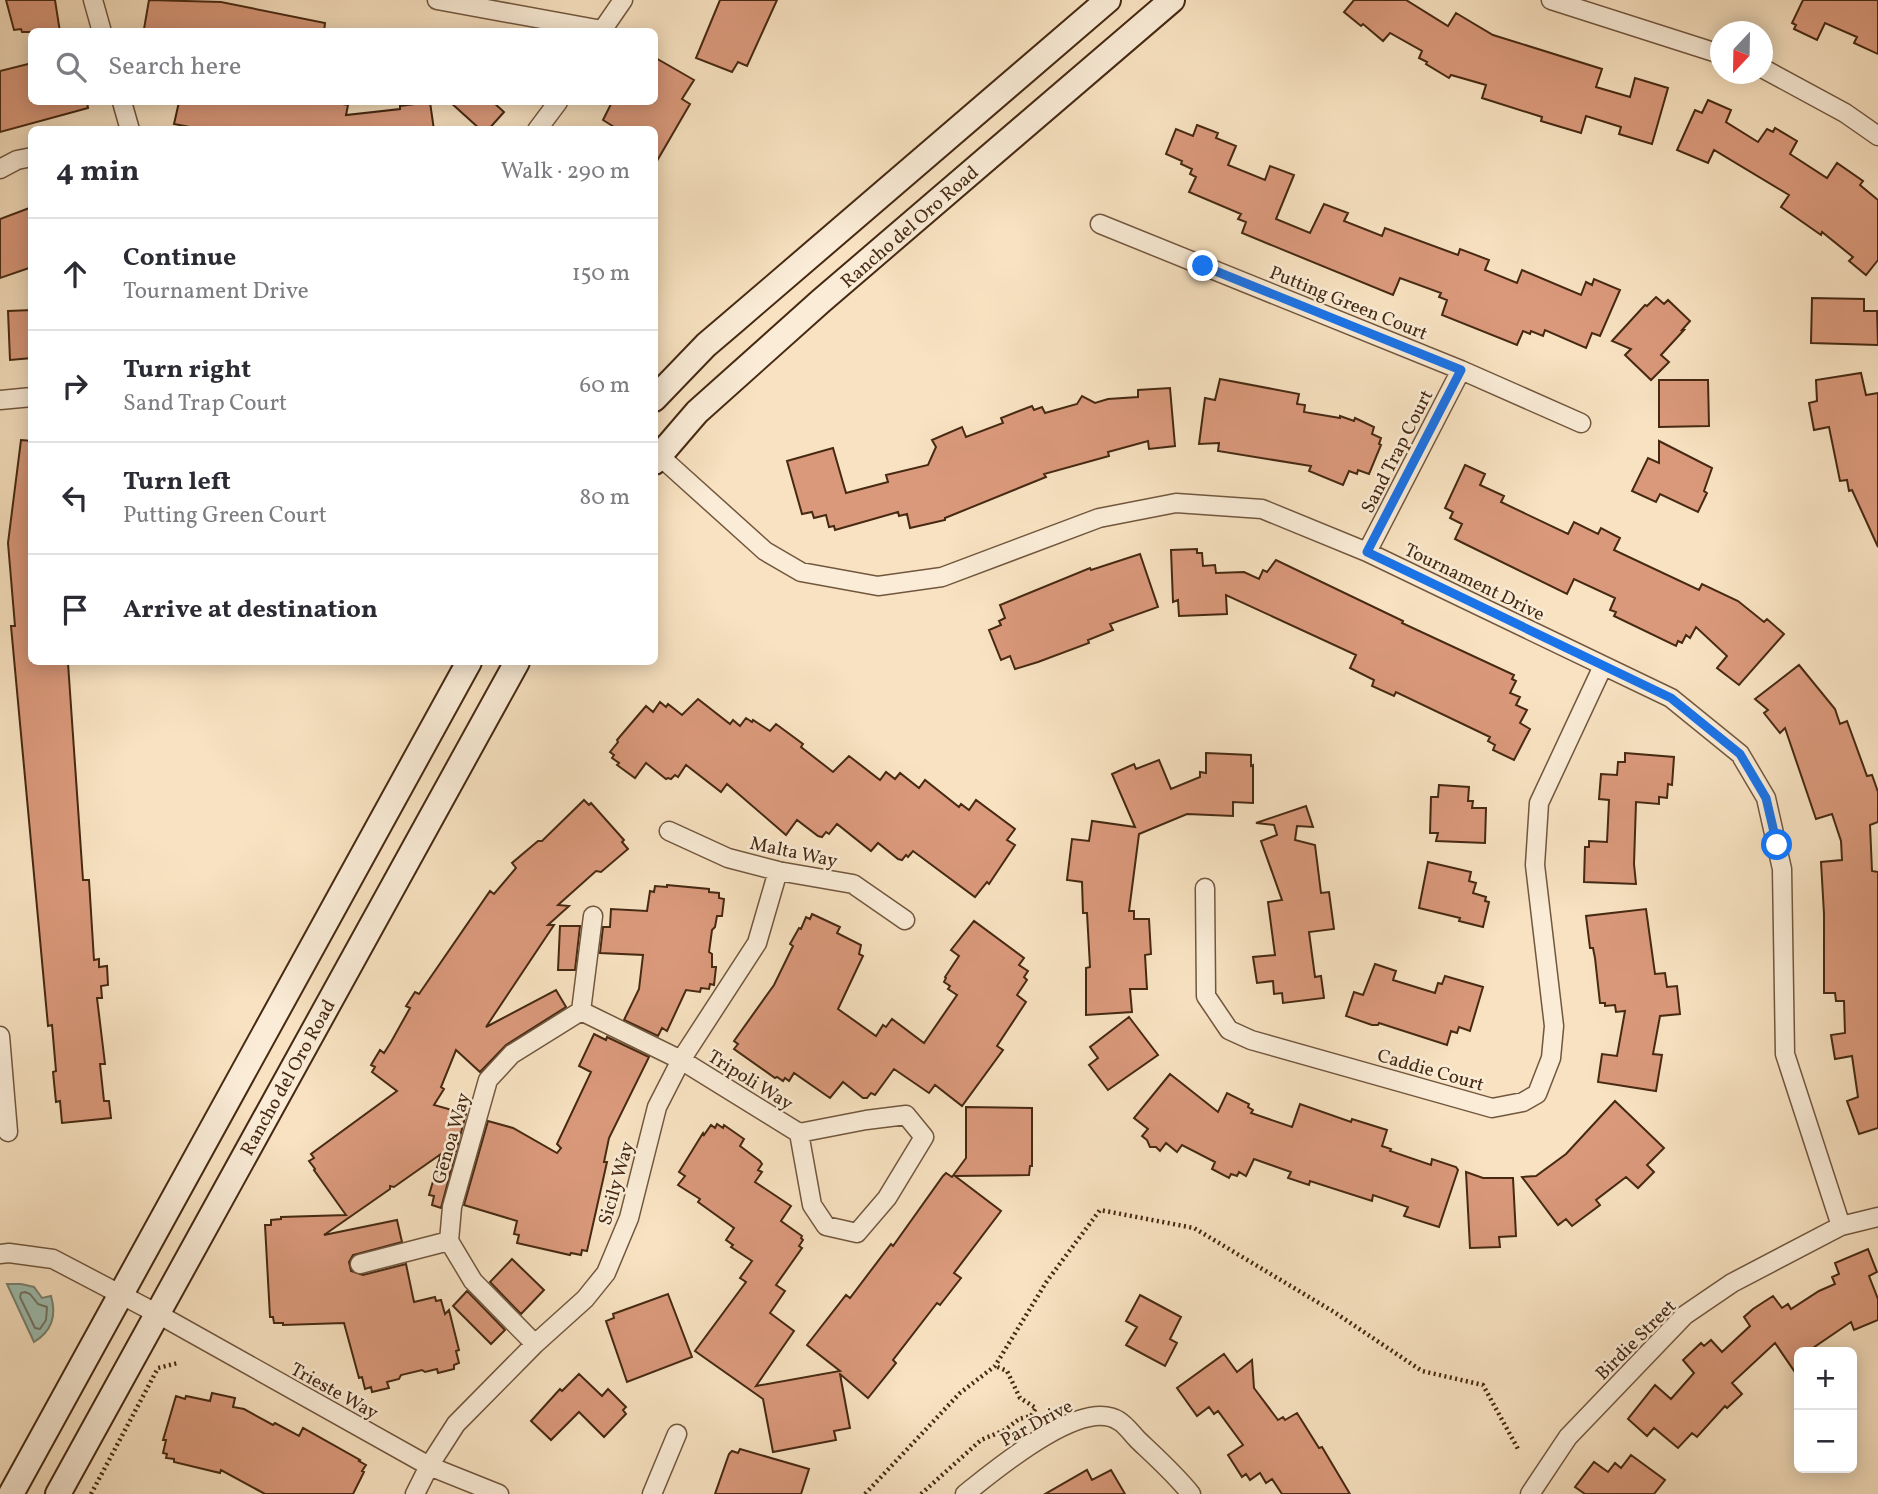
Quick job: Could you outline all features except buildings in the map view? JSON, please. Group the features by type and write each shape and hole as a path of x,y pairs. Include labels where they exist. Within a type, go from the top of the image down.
{"main road":[{"path":"658,395 715,338 1108,0"},
{"name":"Rancho del Oro Road","path":"658,454 697,412 821,301 1172,0"},
{"path":"10,1494 467,665"},
{"name":"Rancho del Oro Road","path":"58,1494 515,665"}],"street":[{"path":"93,0 101,28"},
{"path":"437,0 585,28"},
{"path":"603,28 623,0"},
{"path":"1551,0 1710,51"},
{"path":"1773,74 1844,113 1878,136"},
{"path":"123,105 129,126"},
{"path":"540,126 556,105"},
{"path":"0,169 28,157"},
{"name":"Putting Green Court","path":"1100,224 1461,370 1581,423"},
{"name":"Sand Trap Court","path":"1367,552 1461,370"},
{"path":"0,400 28,397"},
{"name":"Tournament Drive","path":"658,458 765,551 801,572 878,586 942,577 1099,518 1175,502 1262,509 1367,552 1671,698 1740,754 1766,798 1782,869 1785,1054 1841,1226"},
{"name":"Caddie Court","path":"1205,888 1206,996 1228,1030 1251,1040 1492,1108 1523,1102 1537,1094 1552,1058 1554,1026 1535,865 1539,803 1603,666"},
{"name":"Malta Way","path":"669,831 728,858 778,872 853,884 905,920"},
{"name":"Sicily Way","path":"415,1494 456,1424 585,1299 606,1273 629,1218 657,1107 681,1060 757,943 778,872"},
{"path":"593,916 581,1011 681,1060"},
{"name":"Genoa Way","path":"449,1241 452,1207 488,1080 512,1054 581,1011"},
{"path":"0,1036 8,1132"},
{"name":"Tripoli Way","path":"681,1060 799,1133 905,1115 924,1137 887,1198 857,1233 826,1226 812,1205 799,1133"},
{"name":"Birdie Street","path":"1530,1494 1568,1437 1685,1315 1732,1283 1841,1226 1878,1217"},
{"path":"360,1264 449,1241 473,1281 535,1345"},
{"name":"Trieste Way","path":"0,1254 9,1252 53,1259 156,1313 429,1466 499,1494"},
{"name":"Par Drive","path":"965,1494 1012,1456 1080,1418 1104,1416 1118,1420 1191,1494"},
{"path":"652,1494 677,1434"}],"path":[{"path":"865,1494 960,1393 995,1366 1047,1281 1100,1210 1194,1228 1334,1312 1422,1371 1483,1385 1518,1449"},
{"path":"91,1494 158,1368 178,1363"},
{"path":"921,1494 981,1440 1004,1430 1019,1419 1031,1416 1035,1408 1020,1398 1007,1371 995,1366"}],"water":[{"path":"7,1284 34,1287 42,1298 51,1296 52,1322 45,1333 34,1342"}],"route":[{"path":"1203,266 1461,370 1367,552 1671,698 1740,754 1766,798 1777,845"}]}
